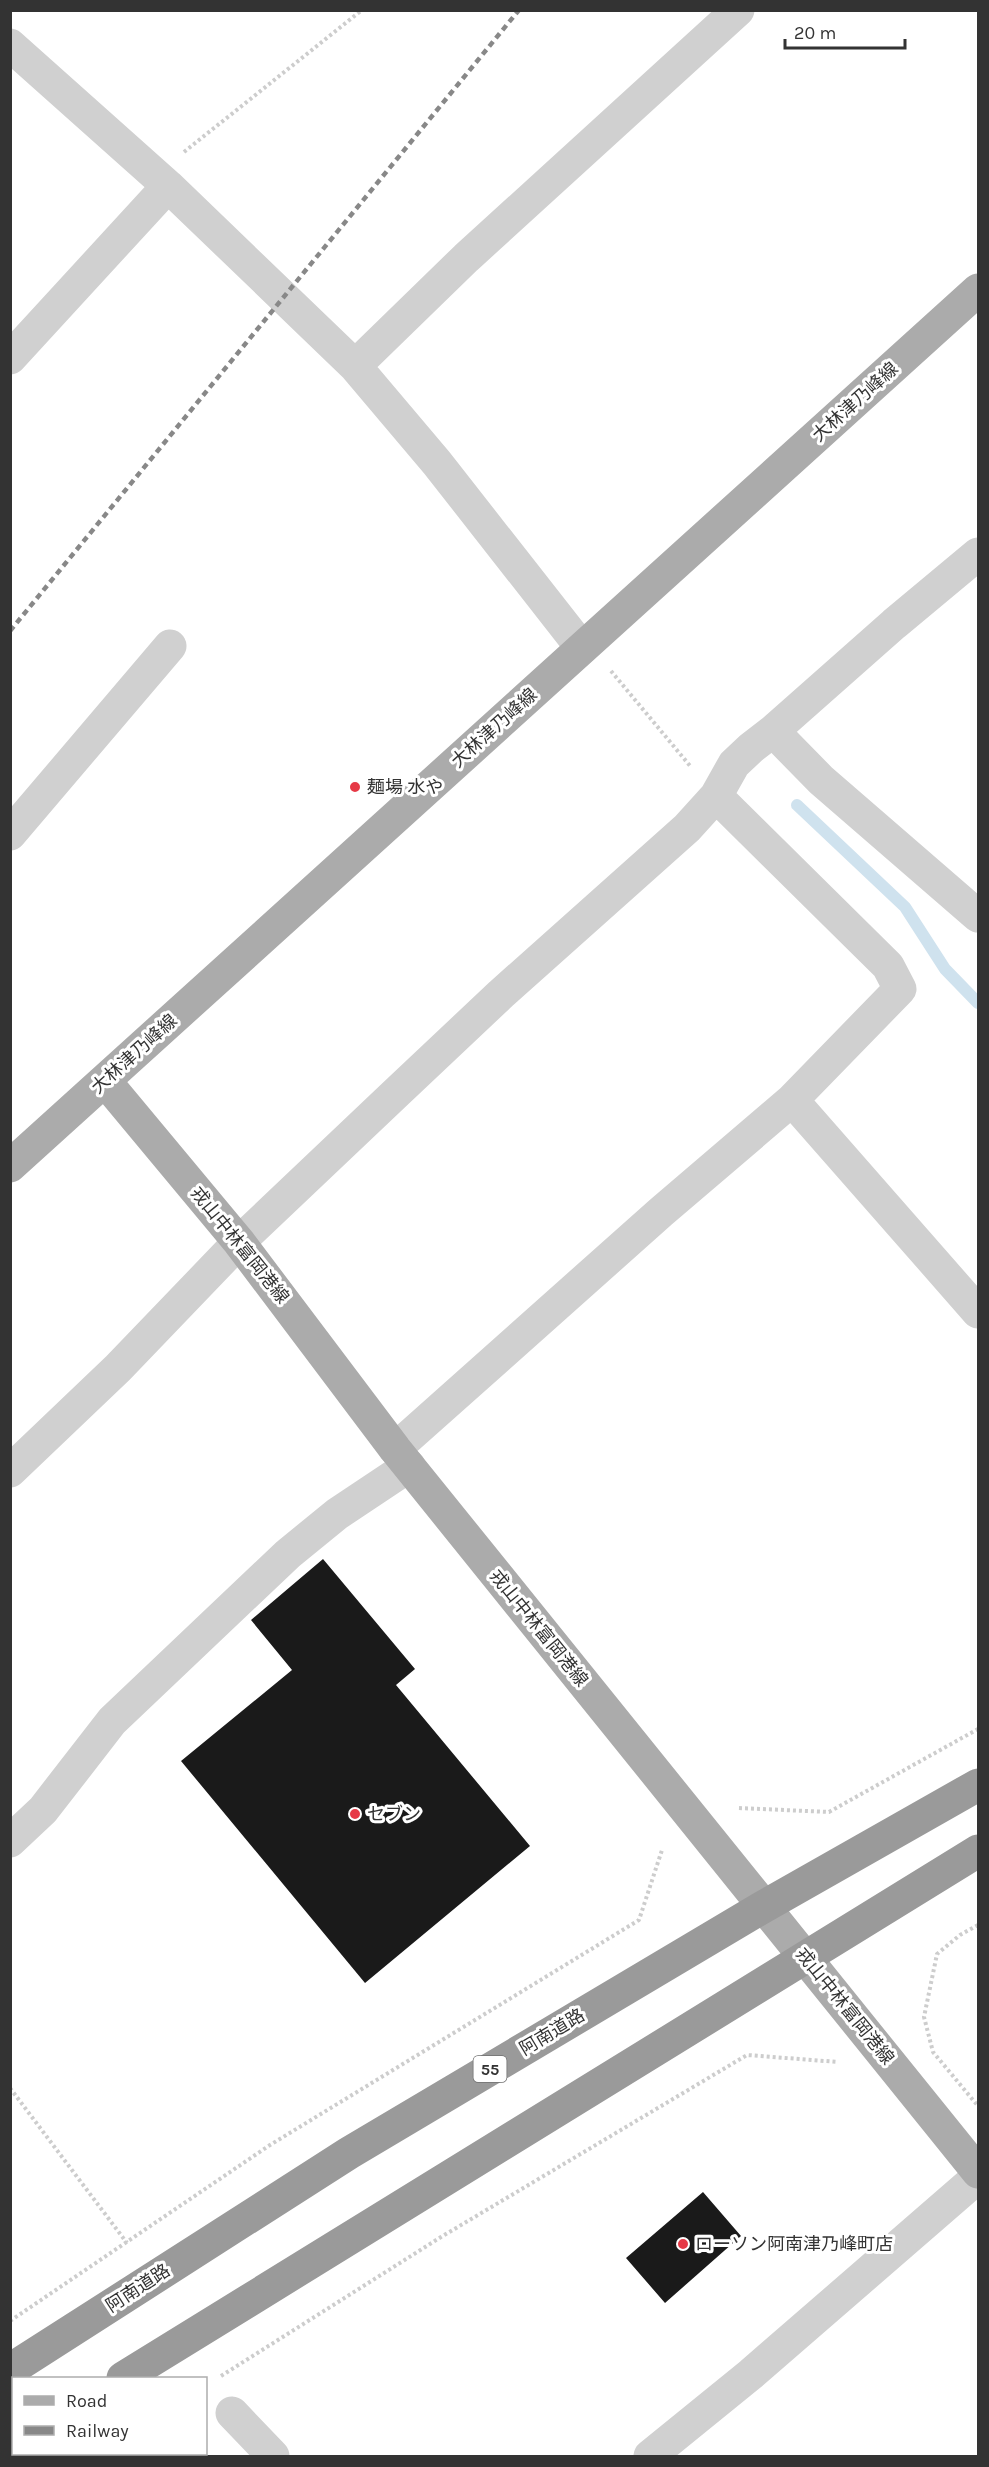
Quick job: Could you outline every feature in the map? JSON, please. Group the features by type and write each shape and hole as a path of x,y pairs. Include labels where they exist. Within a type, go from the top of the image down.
{"highway":[{"name":"阿南道路","path":"10,2370 349,2153 763,1907 978,1785"},
{"path":"126,2377 978,1851"}],"main road":[{"name":"大林津乃峰線","path":"10,1166 595,657 978,290"},
{"name":"戎山中林富岡港線","path":"105,1081 239,1242 402,1457 978,2172"}],"street":[{"path":"355,366 466,258 738,10"},
{"path":"10,45 162,180 355,366 595,657"},
{"path":"13,349 162,180"},
{"path":"10,1471 118,1368 239,1242 501,994 687,828 716,796 734,764 978,554"},
{"path":"10,834 170,646"},
{"path":"773,731 821,780 978,916"},
{"path":"10,1841 43,1810 112,1721 288,1554 402,1457 661,1212 792,1100 900,988 888,966 716,796"},
{"path":"792,1100 978,1312"},
{"path":"650,2457 751,2374 978,2177"},
{"path":"232,2413 273,2457"}],"path":[{"path":"162,180 362,10"},
{"path":"595,657 716,796"},
{"path":"739,1808 829,1812 978,1729"},
{"path":"10,2321 270,2145 639,1920 662,1850"},
{"path":"978,1924 937,1954 924,2017 933,2052 978,2106"},
{"path":"215,2380 441,2237 747,2055 838,2062"},
{"path":"10,2088 127,2242"}],"building":[{"path":"323,1559 415,1669 396,1685 530,1846 365,1983 181,1761 292,1670 251,1620"},
{"path":"703,2192 741,2236 665,2303 626,2258"}],"waterway":[{"path":"797,805 905,907 945,969 978,1003"}],"railway":[{"path":"10,631 519,10"}],"place":[{"name":"麺場 水や","path":"355,787"},
{"name":"セブン","path":"355,1814"},
{"name":"ローソン阿南津乃峰町店","path":"683,2244"}]}
